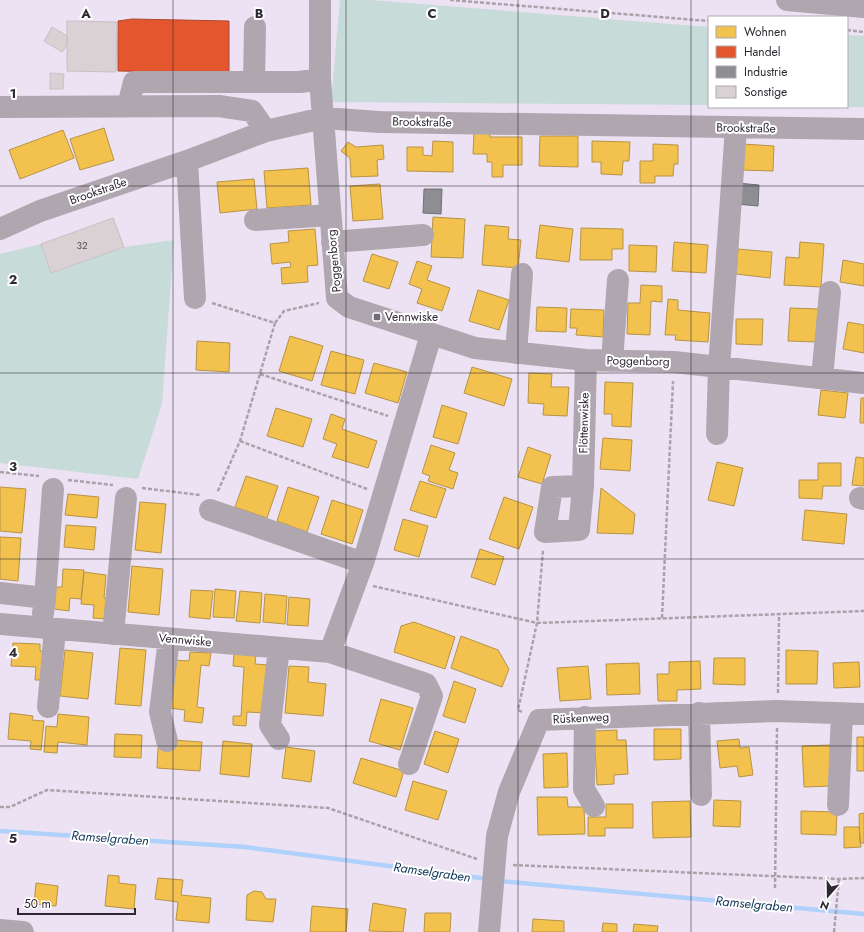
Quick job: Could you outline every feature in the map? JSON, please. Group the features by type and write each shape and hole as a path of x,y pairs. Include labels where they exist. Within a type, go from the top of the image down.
{"street":[{"name":"Poggenborg","path":"320,0 320,79 337,298 349,307 431,335 475,348 586,360 674,362 864,383"},
{"path":"787,0 833,2 864,7"},
{"path":"254,82 255,27"},
{"path":"128,106 134,82 300,82 320,79"},
{"path":"199,82 200,106"},
{"path":"0,107 219,106 252,111 266,131"},
{"name":"Brookstraße","path":"0,229 40,211 187,161 266,131 323,118 380,122 864,129"},
{"path":"717,434 719,367 736,128"},
{"path":"187,161 195,298"},
{"path":"255,220 330,215"},
{"path":"332,242 423,235"},
{"path":"516,353 522,274"},
{"path":"612,361 618,280"},
{"path":"822,378 830,292"},
{"path":"330,652 360,572 431,335"},
{"name":"Flöttenwiske","path":"545,532 580,530 583,486 586,360"},
{"path":"48,707 48,628 45,598 54,482"},
{"path":"545,532 552,487 583,486"},
{"path":"113,634 128,490"},
{"path":"212,503 360,572"},
{"path":"0,593 45,598"},
{"name":"Vennwiske","path":"0,624 330,652 426,684 432,696 409,764"},
{"path":"167,740 160,712 169,639"},
{"path":"279,648 270,725 279,739"},
{"name":"Rüskenweg","path":"489,932 497,836 509,792 538,720 585,717 778,711 864,714"},
{"path":"699,713 701,795"},
{"path":"838,805 842,714"},
{"path":"585,717 584,789 594,806"}],"path":[{"path":"450,0 708,20"},
{"path":"848,30 864,32"},
{"path":"195,298 274,323"},
{"path":"0,472 54,482 128,490 212,503 240,441 274,323 284,311 337,298"},
{"path":"662,618 674,362"},
{"path":"260,374 405,422"},
{"path":"240,441 384,495"},
{"path":"538,720 518,710 537,623 545,532"},
{"path":"360,572 537,623 864,612"},
{"path":"775,888 779,616"},
{"path":"0,807 10,807 47,790 328,808 459,854 494,875 775,876 840,879 864,878"},
{"path":"834,932 840,879"}],"shaded area":[{"path":"340,0 371,0 708,27 708,105 331,102"},
{"path":"848,35 864,36 864,107 848,107"},
{"path":"174,240 162,404 138,479 0,463 0,254 41,244 51,273 124,247"}],"building: Wohnen":[{"path":"104,128 114,160 80,170 70,139"},
{"path":"63,130 74,158 20,179 9,150"},
{"path":"474,131 490,131 490,137 522,137 522,165 503,165 503,177 492,177 492,162 487,162 487,154 473,154"},
{"path":"540,136 578,136 578,167 539,166"},
{"path":"433,141 453,142 453,172 407,171 407,147 423,147 423,155 432,156"},
{"path":"592,141 630,142 629,161 623,161 622,175 601,174 601,162 592,162"},
{"path":"348,142 356,147 383,145 384,159 377,160 378,176 351,177 350,158 341,151"},
{"path":"653,144 678,145 678,164 674,164 673,176 655,176 655,183 640,183 640,161 653,161"},
{"path":"743,144 774,146 773,171 742,170"},
{"path":"308,168 311,205 267,208 264,171"},
{"path":"254,179 257,209 220,213 217,182"},
{"path":"380,184 383,219 353,221 350,186"},
{"path":"433,217 465,219 463,258 431,257"},
{"path":"485,225 509,227 508,239 521,240 518,268 482,265"},
{"path":"540,225 573,229 569,262 536,258"},
{"path":"581,228 623,229 623,249 612,249 612,260 580,260"},
{"path":"315,229 318,265 307,266 308,282 282,284 281,268 291,267 290,262 272,264 270,244 289,242 288,231"},
{"path":"674,242 708,245 706,273 672,271"},
{"path":"800,242 824,244 821,287 784,285 786,257 799,258"},
{"path":"629,245 657,246 656,272 629,271"},
{"path":"738,249 772,252 770,278 736,274"},
{"path":"372,254 398,262 389,289 363,281"},
{"path":"843,260 864,264 864,286 840,282"},
{"path":"417,261 432,266 427,280 450,288 442,311 417,303 422,289 409,284"},
{"path":"641,285 662,286 662,302 651,301 650,335 627,334 628,303 640,303"},
{"path":"478,290 509,300 499,330 469,321"},
{"path":"668,299 678,300 678,310 710,313 708,342 675,340 676,335 665,335"},
{"path":"537,307 567,308 566,332 536,331"},
{"path":"790,308 819,309 817,342 788,341"},
{"path":"571,309 604,310 603,337 576,335 577,328 570,328"},
{"path":"736,319 763,319 762,345 736,344"},
{"path":"848,322 864,325 864,353 843,349"},
{"path":"290,336 323,346 312,381 279,371"},
{"path":"197,341 230,343 229,372 196,370"},
{"path":"331,351 364,360 355,394 321,385"},
{"path":"374,363 407,372 398,403 365,393"},
{"path":"472,367 512,379 504,406 464,393"},
{"path":"529,373 552,374 551,387 569,387 567,416 543,415 544,404 528,403"},
{"path":"605,382 633,383 631,427 612,426 612,414 604,414"},
{"path":"821,390 848,393 845,418 818,415"},
{"path":"861,398 864,398 864,423 860,423"},
{"path":"442,405 467,413 458,444 433,437"},
{"path":"276,408 312,419 303,447 267,436"},
{"path":"331,414 345,419 342,429 377,441 368,468 332,457 337,444 323,439"},
{"path":"603,438 632,440 630,471 600,469"},
{"path":"431,445 455,453 449,470 458,473 453,489 428,481 430,476 422,473"},
{"path":"528,447 551,455 542,484 518,477"},
{"path":"856,457 864,458 864,486 852,485"},
{"path":"717,462 743,468 734,506 708,500"},
{"path":"818,463 841,463 841,486 823,486 822,499 799,498 799,480 818,480"},
{"path":"246,476 278,486 267,518 235,507"},
{"path":"420,481 446,489 436,518 410,510"},
{"path":"0,487 26,489 22,533 0,531"},
{"path":"288,487 319,497 307,532 277,521"},
{"path":"601,488 635,514 633,534 597,533"},
{"path":"68,494 99,497 97,518 65,515"},
{"path":"504,497 533,507 519,549 489,539"},
{"path":"332,500 363,510 352,544 321,534"},
{"path":"140,502 166,504 161,553 135,550"},
{"path":"805,510 847,514 844,544 802,540"},
{"path":"403,519 428,526 419,557 394,550"},
{"path":"66,525 96,527 94,550 64,547"},
{"path":"0,537 21,538 18,581 0,579"},
{"path":"480,549 504,557 495,585 471,577"},
{"path":"132,566 163,569 159,615 128,612"},
{"path":"63,569 84,570 81,599 70,598 69,611 54,609 56,587 62,587"},
{"path":"84,572 106,575 104,598 108,599 107,619 93,618 94,605 81,604"},
{"path":"215,589 236,591 234,618 213,617"},
{"path":"191,590 213,591 210,619 189,617"},
{"path":"240,591 262,593 260,623 236,621"},
{"path":"265,594 287,596 285,624 263,622"},
{"path":"289,597 310,599 308,626 287,625"},
{"path":"414,622 455,637 445,669 394,652 401,626"},
{"path":"461,636 498,650 509,669 502,687 451,668"},
{"path":"13,643 40,644 40,651 46,651 45,680 35,680 36,667 11,666"},
{"path":"120,648 146,650 141,706 115,704"},
{"path":"65,650 93,653 88,699 60,696"},
{"path":"786,650 818,651 817,684 786,684"},
{"path":"190,652 211,653 209,666 201,665 197,707 204,708 202,723 184,721 185,710 169,708 174,660 189,661"},
{"path":"234,653 256,655 255,664 268,665 266,713 247,712 246,726 233,725 233,716 241,716 244,667 233,666"},
{"path":"714,658 745,658 745,685 713,684"},
{"path":"700,661 701,689 677,690 677,701 658,701 657,674 669,674 669,662"},
{"path":"859,662 860,687 834,688 833,663"},
{"path":"639,663 640,694 607,695 606,664"},
{"path":"289,666 309,667 308,682 326,684 323,716 285,713"},
{"path":"588,666 591,699 560,701 557,668"},
{"path":"454,681 476,689 465,723 443,716"},
{"path":"381,699 413,708 400,750 369,741"},
{"path":"10,713 33,716 32,720 44,721 41,750 30,749 31,741 8,739"},
{"path":"58,714 89,717 87,745 58,742 57,753 44,752 46,726 57,727"},
{"path":"654,729 681,729 681,759 654,760"},
{"path":"617,730 617,740 626,740 628,774 614,775 614,784 597,785 594,731"},
{"path":"435,731 459,739 448,773 424,764"},
{"path":"115,734 142,735 141,758 114,757"},
{"path":"857,737 864,737 864,771 857,771"},
{"path":"739,739 740,748 749,747 753,775 739,777 737,766 720,768 717,741"},
{"path":"172,740 202,742 200,771 157,768 158,748 172,749"},
{"path":"223,741 252,744 249,777 220,774"},
{"path":"830,745 832,786 804,787 802,746"},
{"path":"286,747 315,751 311,782 282,778"},
{"path":"567,753 568,787 544,788 543,754"},
{"path":"361,758 404,771 396,797 353,783"},
{"path":"413,781 447,791 438,820 405,810"},
{"path":"537,797 567,797 568,807 584,807 585,834 538,835"},
{"path":"714,800 741,801 740,827 713,826"},
{"path":"690,801 691,837 653,838 652,802"},
{"path":"606,804 633,804 633,828 605,828 605,836 588,836 588,817 606,817"},
{"path":"801,811 837,812 836,835 801,834"},
{"path":"864,813 864,843 860,843 859,814"},
{"path":"844,827 859,827 861,847 844,848"},
{"path":"108,875 119,876 119,883 136,885 134,909 105,906"},
{"path":"158,878 183,880 181,895 211,898 209,923 176,920 178,902 155,899"},
{"path":"36,883 58,886 56,906 34,904"},
{"path":"254,891 262,892 266,899 276,899 273,922 246,920 247,895"},
{"path":"373,903 406,909 403,932 369,931"},
{"path":"312,906 348,909 346,932 310,932"},
{"path":"425,913 451,913 450,932 424,932"},
{"path":"533,919 564,921 564,932 532,932"},
{"path":"603,923 617,924 617,932 602,932"},
{"path":"634,924 658,926 657,932 633,932"}],"building: Handel":[{"path":"132,19 229,21 229,73 118,71 118,21"}],"building: Industrie":[{"path":"737,183 759,185 758,206 736,204"},
{"path":"424,189 442,189 441,214 423,213"}],"building: Sonstige":[{"path":"67,21 117,22 116,72 67,71"},
{"path":"52,27 67,36 67,45 62,52 44,41"},
{"path":"50,73 64,74 63,89 50,89"},
{"path":"113,218 124,247 51,273 41,244"}],"waterway":[{"name":"Ramselgraben","path":"0,831 245,847 488,879"},
{"name":"Ramselgraben","path":"499,881 864,914"}],"place":[{"name":"Vennwiske","path":"377,317"}]}
